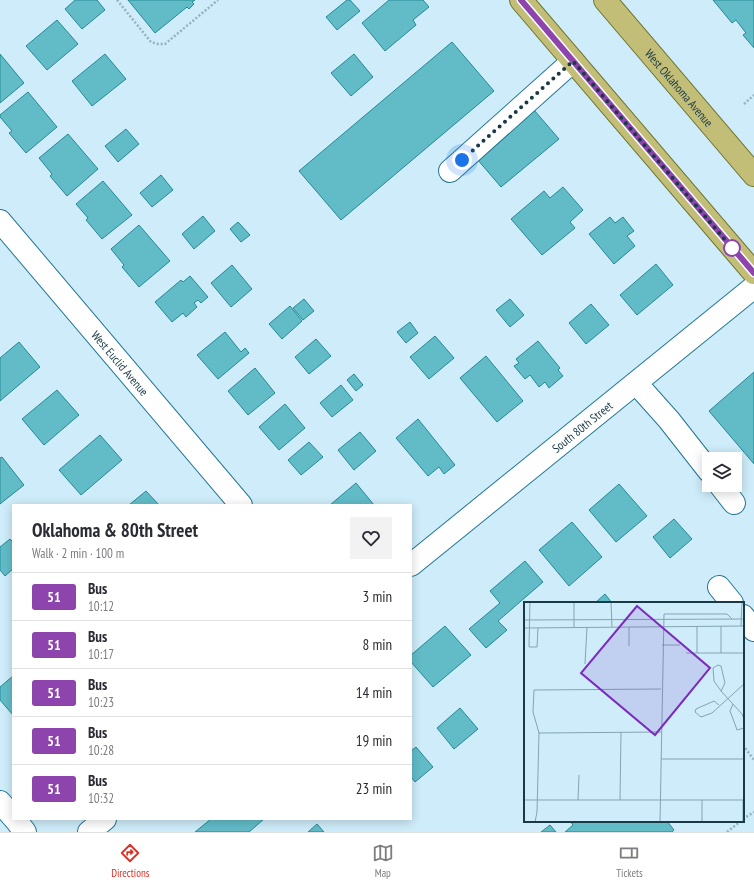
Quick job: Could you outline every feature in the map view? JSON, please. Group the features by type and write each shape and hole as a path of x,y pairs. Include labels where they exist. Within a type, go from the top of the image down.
{"main road":[{"path":"521,0 754,273"},
{"name":"West Oklahoma Avenue","path":"605,0 754,175"}],"street":[{"path":"450,170 573,61"},
{"name":"West Euclid Avenue","path":"0,221 240,504"},
{"name":"South 80th Street","path":"412,564 754,287"},
{"path":"636,383 669,420 702,462"},
{"path":"725,492 734,503"},
{"path":"744,617 754,630"},
{"path":"0,802 12,816"},
{"path":"16,820 26,832"},
{"path":"89,832 104,820"}],"path":[{"path":"117,0 151,42 165,44 218,0"},
{"path":"744,104 754,95"},
{"path":"744,746 754,760"},
{"path":"744,819 754,812"},
{"path":"727,832 740,822"}],"building":[{"path":"75,0 97,0 105,10 82,29 65,9"},
{"path":"128,0 195,0 192,2 194,4 189,9 187,7 155,33"},
{"path":"347,0 350,0 360,11 337,30 326,17"},
{"path":"389,0 423,0 429,7 413,20 416,25 385,51 362,23"},
{"path":"713,0 754,0 754,48 743,35 746,33 736,20 732,23"},
{"path":"57,20 78,44 47,70 26,46"},
{"path":"452,42 494,91 341,220 299,171"},
{"path":"0,54 24,83 0,103"},
{"path":"105,54 126,79 92,106 72,81"},
{"path":"354,54 373,77 351,96 331,73"},
{"path":"28,92 57,127 26,153 9,133 12,131 0,115"},
{"path":"534,110 559,139 501,187 477,159"},
{"path":"126,129 139,144 118,162 105,146"},
{"path":"68,134 98,169 67,196 50,176 52,174 39,158"},
{"path":"161,175 173,190 152,207 140,193"},
{"path":"103,181 132,215 102,239 86,220 88,218 76,204"},
{"path":"563,187 583,210 570,222 575,228 542,255 511,219 544,191 550,198"},
{"path":"203,216 215,231 194,249 182,234"},
{"path":"610,217 615,223 623,217 634,231 627,236 635,246 614,264 589,234"},
{"path":"238,222 250,235 241,242 230,229"},
{"path":"139,225 170,261 139,287 122,267 124,265 111,249"},
{"path":"656,264 673,285 637,315 620,295"},
{"path":"232,265 252,289 231,307 211,283"},
{"path":"190,276 208,297 201,303 198,300 194,303 197,307 186,317 183,313 172,322 155,302 181,280 183,282"},
{"path":"304,299 314,311 303,320 293,308"},
{"path":"510,299 524,315 510,327 496,310"},
{"path":"591,304 609,325 586,344 569,323"},
{"path":"290,306 302,321 282,339 269,324"},
{"path":"410,322 418,333 406,343 397,332"},
{"path":"225,332 241,352 245,348 249,353 218,379 197,355"},
{"path":"435,336 454,358 429,379 410,357"},
{"path":"316,339 331,356 309,374 295,357"},
{"path":"538,341 560,368 558,370 563,376 549,388 545,382 539,387 530,375 525,379 514,366 519,363 516,359"},
{"path":"19,342 40,367 0,401 0,358"},
{"path":"486,356 523,401 497,422 460,378"},
{"path":"255,368 275,393 248,415 228,391"},
{"path":"754,372 754,464 709,411"},
{"path":"354,374 363,385 356,391 347,380"},
{"path":"341,385 353,400 332,417 320,403"},
{"path":"57,390 79,415 44,445 22,419"},
{"path":"285,404 305,428 279,450 259,427"},
{"path":"418,419 455,465 444,474 439,467 428,476 396,438"},
{"path":"360,432 376,451 354,470 338,450"},
{"path":"100,435 122,460 81,495 59,470"},
{"path":"309,442 323,457 301,475 288,460"},
{"path":"2,457 24,485 0,504 0,458"},
{"path":"356,483 373,504 331,504"},
{"path":"619,484 647,516 616,542 589,510"},
{"path":"146,491 158,504 130,504"},
{"path":"674,519 692,539 670,558 653,537"},
{"path":"572,522 602,557 569,586 539,550"},
{"path":"10,539 12,541 12,570 5,576 0,570 0,547"},
{"path":"525,561 543,582 498,621 507,630 486,648 469,629 500,603 490,591"},
{"path":"605,594 611,602 596,602"},
{"path":"445,626 471,655 433,687 412,663 412,654"},
{"path":"12,677 12,714 0,700 0,687"},
{"path":"460,708 478,729 454,749 437,728"},
{"path":"416,747 433,767 415,782 412,778 412,750"},
{"path":"210,820 263,820 249,832 195,832"},
{"path":"571,822 668,822 674,830 672,832 565,832 573,825"},
{"path":"317,824 324,832 308,832"},
{"path":"550,825 556,832 541,832"}],"bus line":[{"name":"51","path":"521,0 754,273"}],"route":[{"path":"462,160 573,61 732,248"}]}
